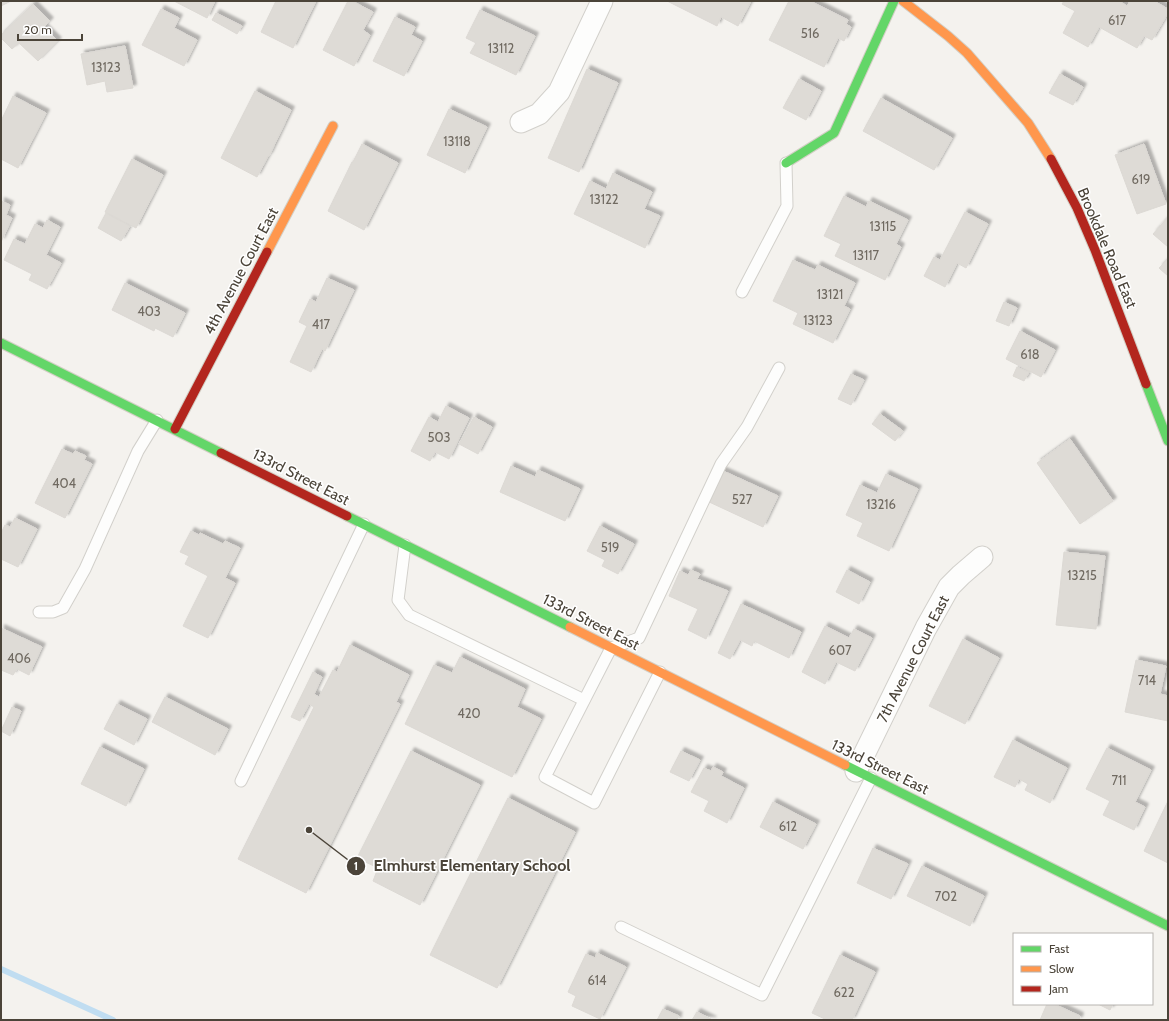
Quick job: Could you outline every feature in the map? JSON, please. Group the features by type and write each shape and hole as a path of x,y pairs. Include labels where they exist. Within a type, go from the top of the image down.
{"street":[{"path":"520,122 539,114 559,92 602,1"},
{"path":"786,163 834,133 894,1"},
{"name":"Brookdale Road East","path":"904,1 967,53 1028,123 1077,208 1095,250 1168,441"},
{"name":"4th Avenue Court East","path":"175,429 333,126"},
{"name":"133rd Street East","path":"1,343 1168,926"},
{"name":"7th Avenue Court East","path":"864,774 926,628 949,587 982,557"}],"lane":[{"path":"742,292 787,206 786,163"},
{"path":"660,672 594,803 545,776 611,648 639,638 721,464 747,427 779,368"},
{"path":"1157,411 1168,405"},
{"path":"39,612 53,612 63,608 85,569 138,451 157,420"},
{"path":"241,781 364,524"},
{"path":"405,544 398,600 409,615 584,700"},
{"path":"621,927 762,995 864,774"}],"building":[{"path":"1,1 11,1 1,6"},
{"path":"174,1 215,1 207,18"},
{"path":"276,1 316,1 293,48 261,32"},
{"path":"348,1 352,1 373,12 363,30 370,35 354,66 323,50"},
{"path":"667,1 751,1 738,26 721,17 717,26"},
{"path":"789,1 810,1 848,20 846,24 851,27 844,41 838,38 824,67 769,40"},
{"path":"1064,1 1119,1 1127,6 1130,1 1154,1 1168,9 1168,13 1152,40 1144,36 1137,48 1099,27 1088,47 1063,33 1075,11 1062,4"},
{"path":"33,4 50,21 44,27 58,41 38,61 19,43 12,49 1,38 1,35"},
{"path":"161,9 179,18 174,28 197,40 184,66 142,45"},
{"path":"480,10 535,36 516,75 470,53 476,43 466,38"},
{"path":"216,13 242,26 237,34 212,20"},
{"path":"395,17 415,27 411,35 422,41 404,76 373,61"},
{"path":"125,46 133,88 107,92 105,81 87,85 81,54"},
{"path":"587,69 618,83 579,172 548,158"},
{"path":"1060,74 1083,87 1073,105 1049,93"},
{"path":"799,79 821,91 806,120 783,108"},
{"path":"255,91 291,110 257,177 221,158"},
{"path":"13,96 46,113 18,168 1,159 1,121"},
{"path":"881,98 952,138 934,170 863,131"},
{"path":"449,109 487,127 465,173 427,155"},
{"path":"362,144 398,163 364,230 328,211"},
{"path":"1144,144 1166,204 1137,214 1115,155"},
{"path":"132,159 163,175 136,228 105,212"},
{"path":"613,173 652,192 644,209 660,216 645,248 574,214 590,181 606,189"},
{"path":"844,196 866,207 869,201 908,220 896,244 901,247 885,280 835,256 841,244 824,236"},
{"path":"1,201 10,205 6,215 12,218 1,242"},
{"path":"965,212 988,224 966,268 957,263 945,287 924,276 934,257 940,260"},
{"path":"106,213 130,226 121,241 98,228"},
{"path":"1168,217 1168,247 1153,234"},
{"path":"47,220 60,227 46,255 61,263 47,289 29,280 32,274 4,260 14,239 25,244 35,224 43,228"},
{"path":"1168,259 1168,276 1159,268"},
{"path":"793,260 815,270 818,265 855,283 844,306 850,309 833,343 793,324 798,313 773,301"},
{"path":"327,278 354,290 325,351 322,349 311,372 290,362 307,326 299,322 310,299 316,302"},
{"path":"125,283 185,313 173,337 155,328 154,331 112,310"},
{"path":"1004,302 1017,308 1009,326 996,321"},
{"path":"1020,331 1055,350 1041,377 1006,359"},
{"path":"1017,367 1029,372 1024,381 1013,376"},
{"path":"851,374 864,380 851,405 838,399"},
{"path":"446,406 469,418 449,459 435,452 430,461 411,451 429,417 438,422"},
{"path":"880,414 903,431 895,441 872,424"},
{"path":"474,417 492,427 478,454 459,444"},
{"path":"1070,439 1113,501 1080,524 1037,463"},
{"path":"62,449 73,454 75,451 86,456 84,460 92,464 65,518 35,503"},
{"path":"511,466 535,477 538,470 580,489 565,521 500,492"},
{"path":"721,470 778,496 763,527 707,501"},
{"path":"886,474 918,489 889,551 857,536 863,523 846,515 860,485 877,493"},
{"path":"15,518 37,529 18,567 1,559 1,533 5,525 10,527"},
{"path":"600,526 634,544 618,574 602,566 605,560 587,551"},
{"path":"191,531 199,535 200,533 223,544 225,541 240,548 225,578 235,583 208,638 183,626 208,576 185,564 189,556 180,552"},
{"path":"1064,552 1105,556 1096,629 1056,625"},
{"path":"691,570 700,574 697,579 728,591 706,639 688,630 698,609 669,596 680,571 688,575"},
{"path":"847,570 870,582 859,604 836,592"},
{"path":"741,604 801,632 789,658 754,641 752,646 740,640 730,659 718,653"},
{"path":"825,626 849,638 854,629 872,638 855,671 836,662 825,684 802,672"},
{"path":"1,628 42,647 29,675 17,669 13,675 1,670"},
{"path":"963,639 999,658 965,724 929,706"},
{"path":"350,645 409,675 396,702 400,704 306,893 238,859 314,707 309,704 300,721 291,717 313,672 322,677 314,694 319,697 333,670 337,672"},
{"path":"460,657 525,689 517,707 541,719 512,777 405,724 434,665 452,673"},
{"path":"1136,660 1166,666 1160,694 1168,696 1168,721 1125,712"},
{"path":"165,697 228,729 215,755 152,722"},
{"path":"117,704 147,719 134,745 104,729"},
{"path":"12,707 21,711 10,736 1,731"},
{"path":"1013,740 1067,768 1050,803 1025,790 1028,784 1019,779 1015,787 994,777"},
{"path":"100,747 144,769 126,806 81,784"},
{"path":"1107,748 1151,770 1135,802 1145,807 1134,830 1103,815 1110,801 1086,789"},
{"path":"411,751 480,785 420,905 373,881 378,868 357,858"},
{"path":"681,751 700,760 689,781 670,772"},
{"path":"713,767 723,772 721,776 744,788 727,823 704,811 709,801 691,792 704,768 711,771"},
{"path":"508,798 575,832 497,988 430,955"},
{"path":"1168,801 1168,863 1144,851"},
{"path":"773,802 816,824 803,849 760,827"},
{"path":"873,848 908,864 891,899 857,883"},
{"path":"922,866 984,896 970,926 907,896"},
{"path":"597,953 626,967 600,1019 572,1006 576,996 568,992 586,954 595,958"},
{"path":"840,955 875,972 852,1020 827,1020 812,1013"},
{"path":"1047,1005 1056,1005 1080,1016 1079,1020 1040,1020"},
{"path":"1100,1005 1112,1005 1110,1010"},
{"path":"663,1009 679,1016 677,1019 679,1020 657,1020"},
{"path":"697,1012 713,1020 692,1020"}],"waterway":[{"path":"1,969 113,1020"}],"traffic: fast":[{"path":"786,163 834,133 894,1"},
{"path":"1,343 221,453"},
{"path":"1146,384 1168,441"},
{"path":"347,516 570,627"},
{"path":"845,765 1168,926"}],"traffic: slow":[{"path":"903,1 948,36 967,53 1028,123 1051,159"},
{"path":"267,252 333,126"},
{"path":"570,627 845,765"}],"traffic: jam":[{"path":"1051,159 1077,208 1095,250 1146,384"},
{"path":"175,429 267,252"},
{"path":"221,453 347,516"}],"place":[{"name":"Elmhurst Elementary School","path":"309,830"}]}
